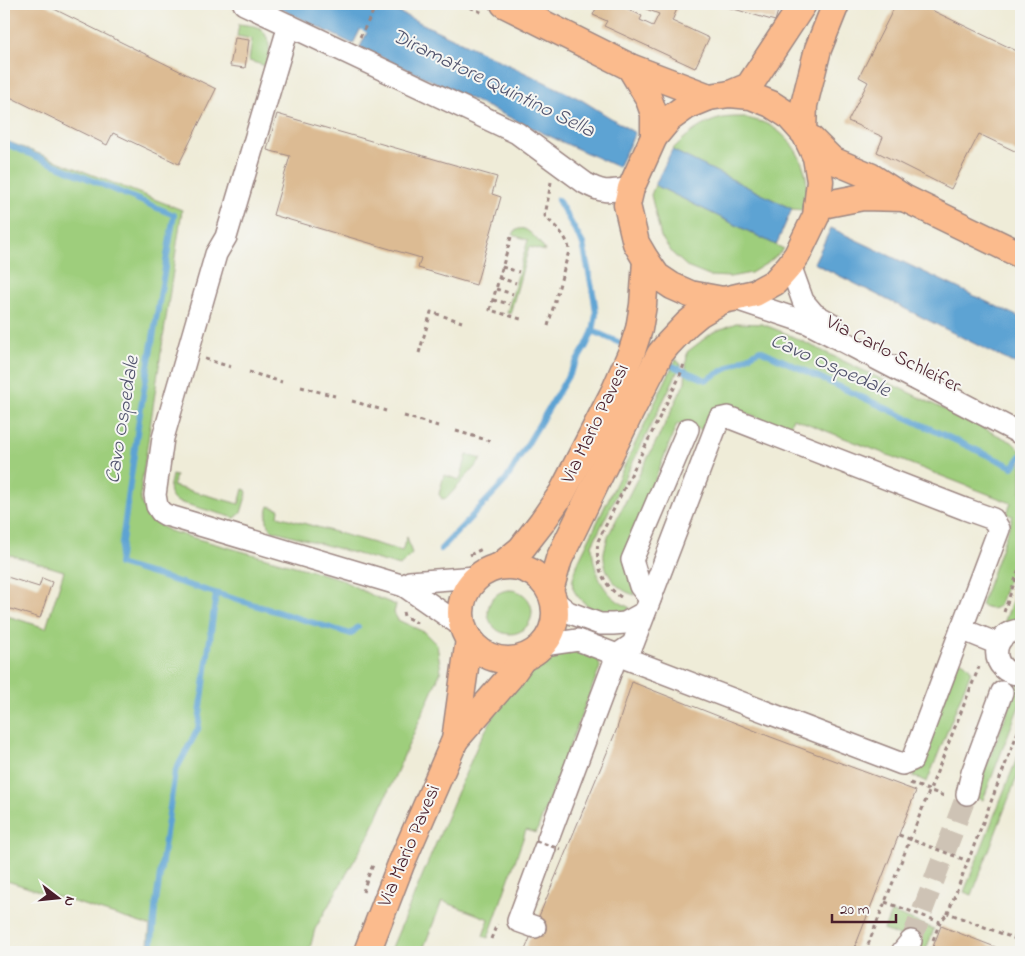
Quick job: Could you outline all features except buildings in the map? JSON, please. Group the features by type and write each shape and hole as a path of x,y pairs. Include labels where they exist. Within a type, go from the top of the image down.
{"main road":[{"path":"504,4 630,66 720,95 751,96 771,104 788,115 832,160 870,176 904,198 1021,255"},
{"path":"803,4 749,86 687,106 669,119 654,138 634,182 627,205 636,243 658,276 672,286 690,294 728,299 755,293 775,282 794,260 816,211 820,181 816,157 804,132 804,105 818,48 836,4"},
{"path":"630,66 648,97 654,114 654,138"},
{"path":"816,211 863,196 904,198"},
{"name":"Via Mario Pavesi","path":"494,556 521,549 542,522 562,493 615,390 634,346 639,329 643,305 646,260"},
{"name":"Via Mario Pavesi","path":"552,595 559,559 629,415 687,324 699,314 728,299"},
{"path":"494,556 529,570 541,579 552,595 555,619 548,637 533,651 508,660 492,658 479,650 466,633 460,614 462,600 468,588 473,566 488,570 494,556"},
{"name":"Via Mario Pavesi","path":"455,740 466,633"},
{"name":"Via Mario Pavesi","path":"367,952 401,864 455,740 533,651"}],"street":[{"path":"244,4 517,133 596,189 606,191 634,182"},
{"path":"289,25 226,237 216,254 163,438 154,495 157,506 166,516 404,586 466,633"},
{"name":"Via Carlo Schleifer","path":"794,260 804,301 814,314 1021,422"},
{"name":"Via Carlo Schleifer","path":"728,299 808,323 1021,434"},
{"path":"533,651 578,640 617,655 902,764 912,760 999,528 993,519 728,417 719,420 633,644 617,655 518,921 535,927"},
{"path":"648,605 632,560 688,429"},
{"path":"404,586 410,582 473,566"},
{"path":"552,595 568,612 600,624 625,623 648,605"},
{"path":"961,629 1005,670 1021,675"},
{"path":"1002,692 993,657 1002,638 1014,630 1021,630"},
{"path":"967,794 972,773 1002,692 1021,675"}],"path":[{"path":"360,38 377,4"},
{"path":"548,326 569,251 569,245 565,237 545,216 552,177"},
{"path":"511,237 490,310 524,320"},
{"path":"502,267 519,272"},
{"path":"499,278 516,283"},
{"path":"496,289 513,294"},
{"path":"493,300 510,304"},
{"path":"419,354 431,312 462,322"},
{"path":"197,357 231,367"},
{"path":"627,600 608,585 602,575 598,562 598,541 684,367 684,363 665,360"},
{"path":"248,372 282,382"},
{"path":"301,387 334,396"},
{"path":"352,401 386,411"},
{"path":"404,416 438,426"},
{"path":"456,431 490,441"},
{"path":"473,566 494,556"},
{"path":"1002,616 1021,563"},
{"path":"402,610 404,616 420,624"},
{"path":"865,952 910,839 993,657"},
{"path":"913,948 948,913 1021,724"},
{"path":"899,835 968,861"},
{"path":"361,898 374,862"},
{"path":"885,902 940,922"},
{"path":"948,913 1021,941"}],"green space":[{"path":"239,24 258,27 264,32 269,46 266,66 249,61 252,39 237,36"},
{"path":"743,117 772,127 781,133 795,149 804,169 806,180 807,193 803,210 792,209 672,150 701,126 723,118"},
{"path":"4,140 182,210 141,488 141,501 148,515 169,531 338,578 396,605 394,613 398,620 424,632 437,645 441,671 370,833 315,929 309,952 147,952 150,926 4,880 4,615 46,628 64,571 4,553"},
{"path":"655,185 784,249 769,262 751,273 730,277 709,276 689,268 673,254 661,237 651,195"},
{"path":"519,229 529,232 545,251 529,247 510,314 507,313 528,240 513,235"},
{"path":"736,323 762,324 785,333 1012,442 1021,451 1021,545 999,606 992,609 981,605 1013,516 1007,514 1011,503 793,418 789,429 727,406 717,408 710,413 705,420 702,430 677,424 630,543 635,595 628,593 612,580 605,567 604,559 608,536 685,382 687,352 712,333"},
{"path":"676,359 681,365 592,545 595,567 600,581 609,593 630,608 619,617 595,610 585,604 574,591 573,578 579,560"},
{"path":"467,455 482,459 447,498 442,499 439,494 444,475 460,480"},
{"path":"172,475 176,476 173,486 239,504 243,489 246,490 247,493 241,513 235,518 175,501 170,495"},
{"path":"269,506 279,509 278,516 402,551 407,537 412,554 400,566 272,530 268,525 267,519"},
{"path":"1021,578 1021,614 1019,620 1003,626"},
{"path":"506,590 514,590 526,596 532,612 526,628 514,634 506,634 494,628 488,616 488,608 494,596"},
{"path":"584,652 598,659 600,667 536,833 526,830 488,938 483,936 489,919 442,901 422,952 390,952 478,744 502,701 521,680 561,654"},
{"path":"958,660 966,664 971,671 927,782 913,776"},
{"path":"1021,681 1021,701 983,800 975,797 1017,686"},
{"path":"1021,748 1021,766 972,895 964,892"},
{"path":"891,912 934,929 925,952 913,952 916,943 884,930"}],"water":[{"path":"271,4 373,4 353,44"},
{"path":"381,4 580,99 635,133 618,167 360,47"},
{"path":"672,150 792,209 776,245 655,185"},
{"path":"831,228 1021,318 1021,367 814,263"}],"waterway":[{"name":"Diramatore Quintino Sella","path":"333,4 400,37"},
{"name":"Cavo Ospedale","path":"4,143 174,215 139,419 119,564 351,634 358,627"},
{"name":"Cavo Ospedale","path":"441,549 506,480 586,346 593,331 596,314 583,244 558,200"},
{"name":"Cavo Ospedale","path":"593,331 627,346"},
{"name":"Cavo Ospedale","path":"663,362 706,380 760,350 1013,467 1021,456"},
{"path":"151,952 155,909 175,772 198,729 216,594"}],"tunnel":[{"path":"911,941 967,794"}]}
